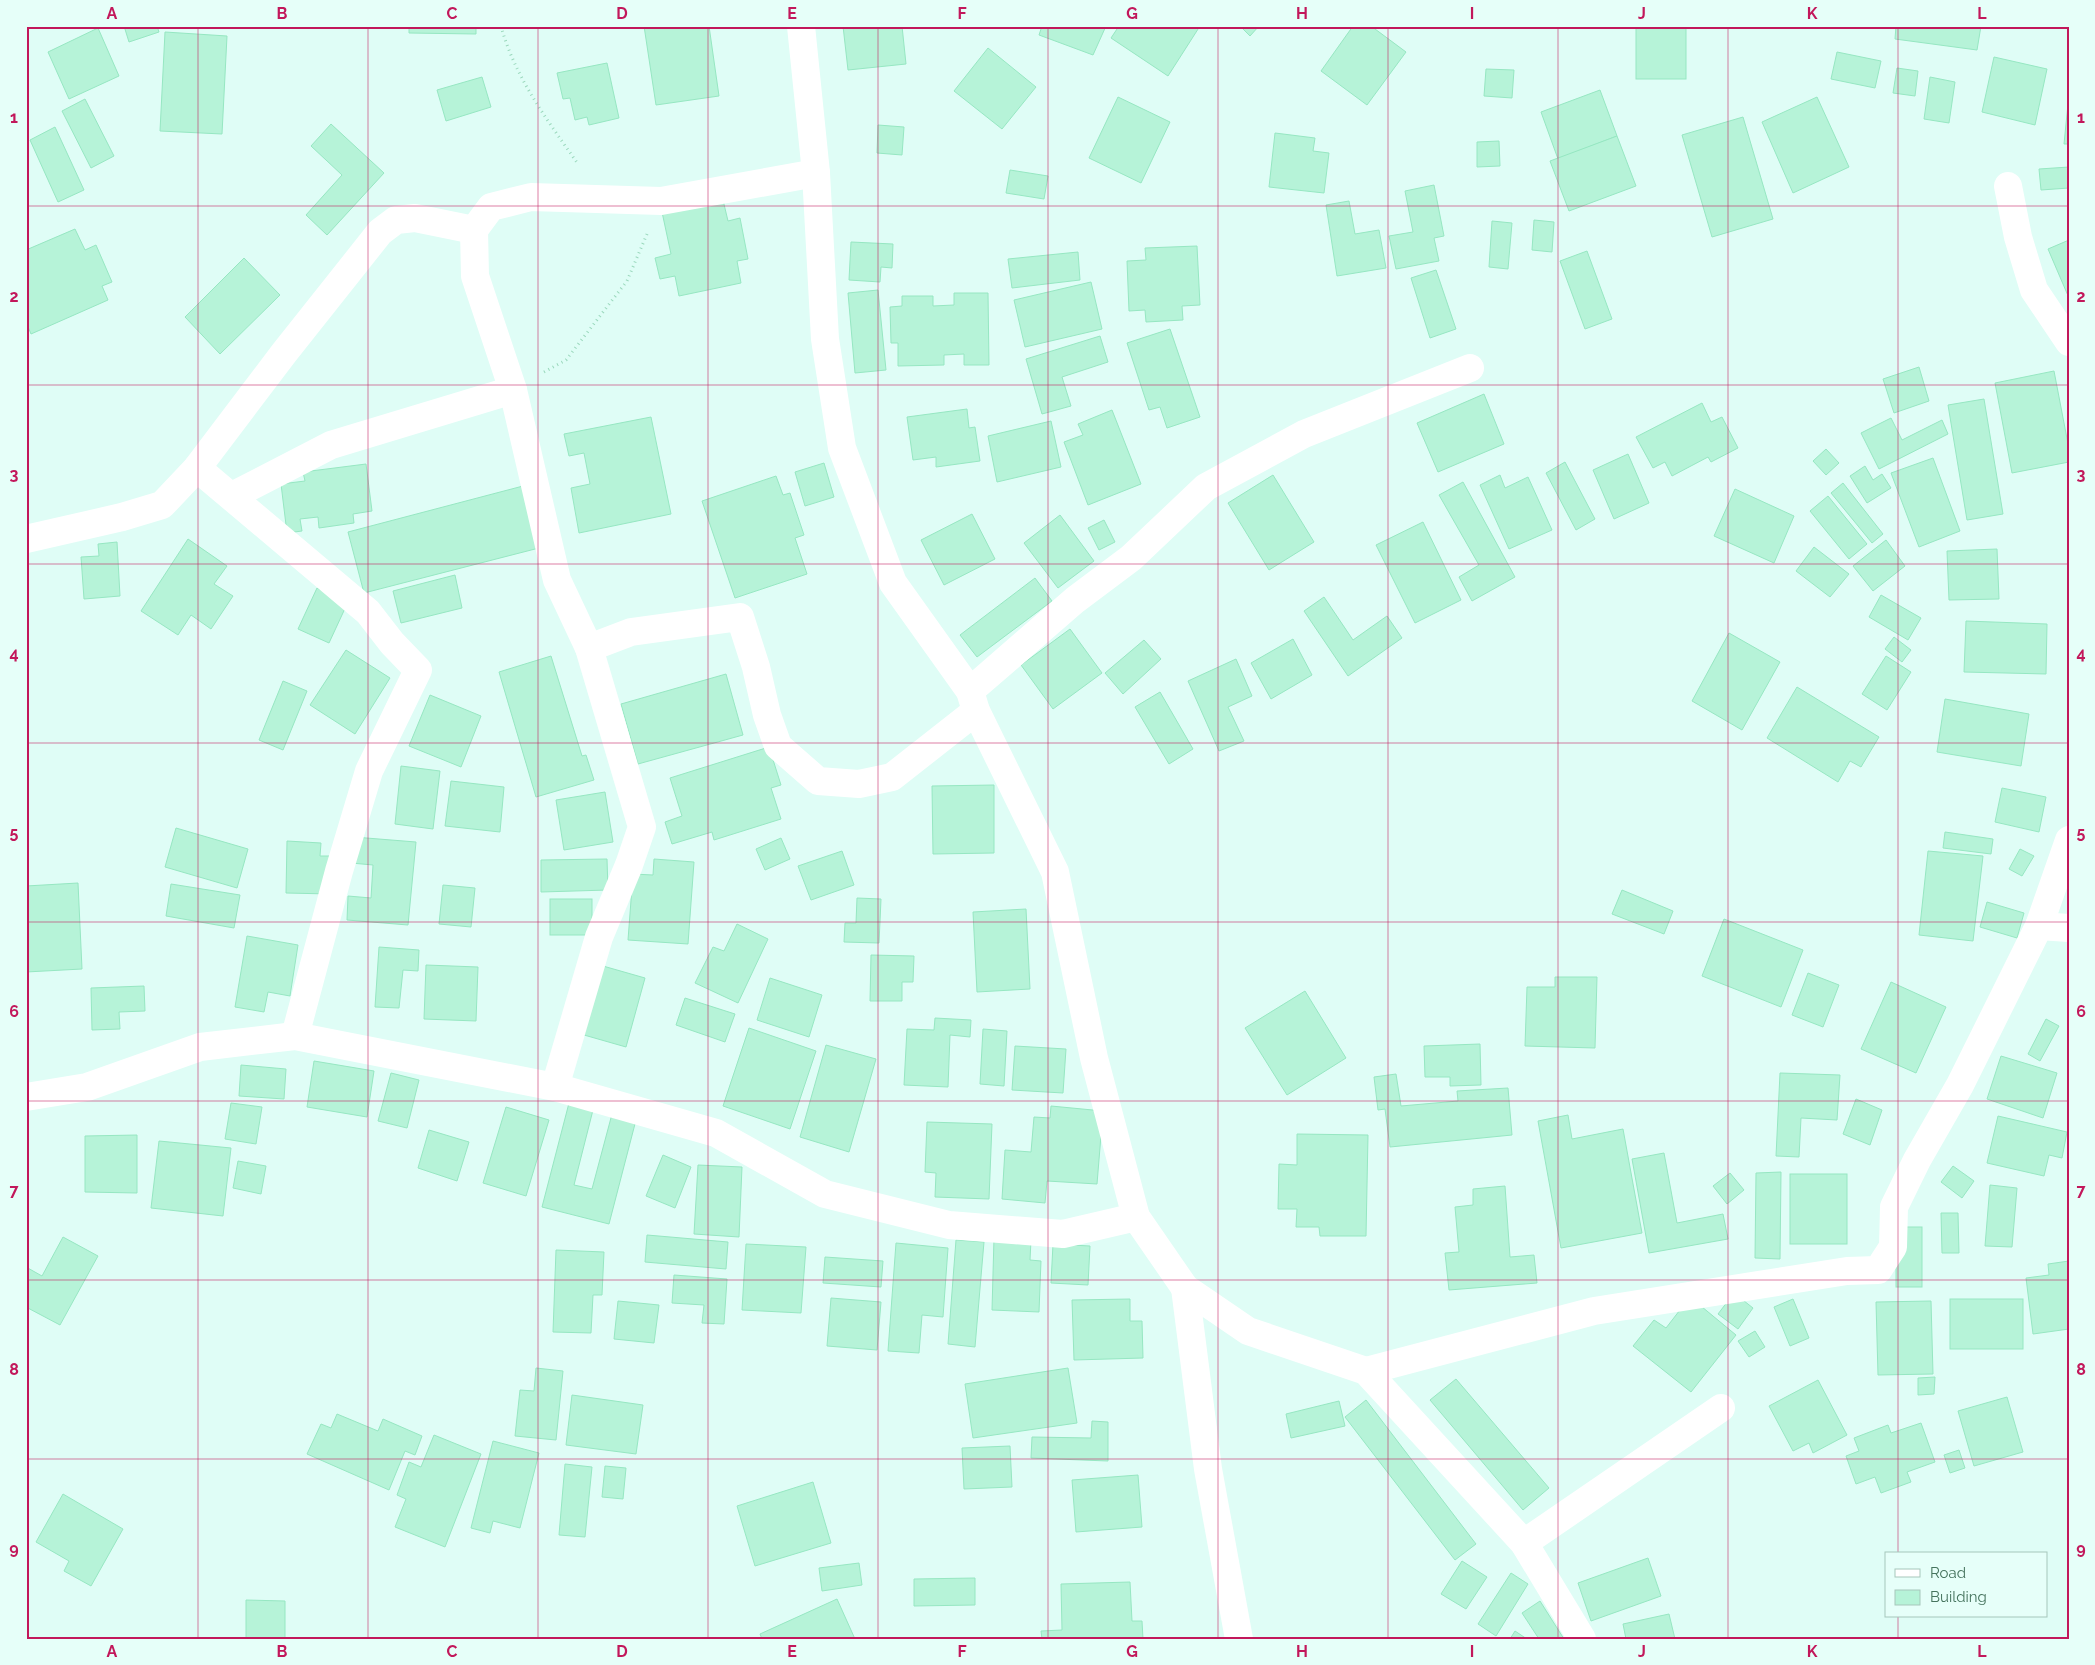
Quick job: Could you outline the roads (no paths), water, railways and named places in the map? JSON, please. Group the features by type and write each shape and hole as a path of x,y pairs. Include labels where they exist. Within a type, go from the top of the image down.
{"street":[{"path":"801,26 816,173 825,339 842,448 893,583 973,701 1055,872 1094,1058 1136,1217 1185,1288 1248,1331 1366,1371 1524,1544 1582,1639"},
{"path":"555,1087 599,937 629,865 642,827 589,648 557,580 513,390 475,276 474,230 491,207 531,197 660,201 816,173"},
{"path":"2008,186 2018,237 2034,290 2069,342"},
{"path":"26,538 122,517 162,505 197,468 284,352 380,232 396,220 415,218 474,230"},
{"path":"589,648 631,632 740,617 756,667 767,715 778,746 818,781 859,784 892,778 1075,600 1131,558 1206,487 1304,434 1470,368"},
{"path":"232,496 331,445 513,390"},
{"path":"197,468 368,612 392,643 418,670 369,771 339,871 295,1036"},
{"path":"1366,1371 1594,1311 1847,1270 1878,1270 1893,1247 1894,1207 1917,1160 1964,1077 2038,926 2069,840"},
{"path":"2038,926 2069,928"},
{"path":"26,1097 87,1087 200,1048 295,1036 555,1087 716,1133 825,1194 949,1225 1063,1234 1136,1217"},
{"path":"1185,1288 1208,1469 1239,1639"},
{"path":"1524,1544 1721,1408"}]}
